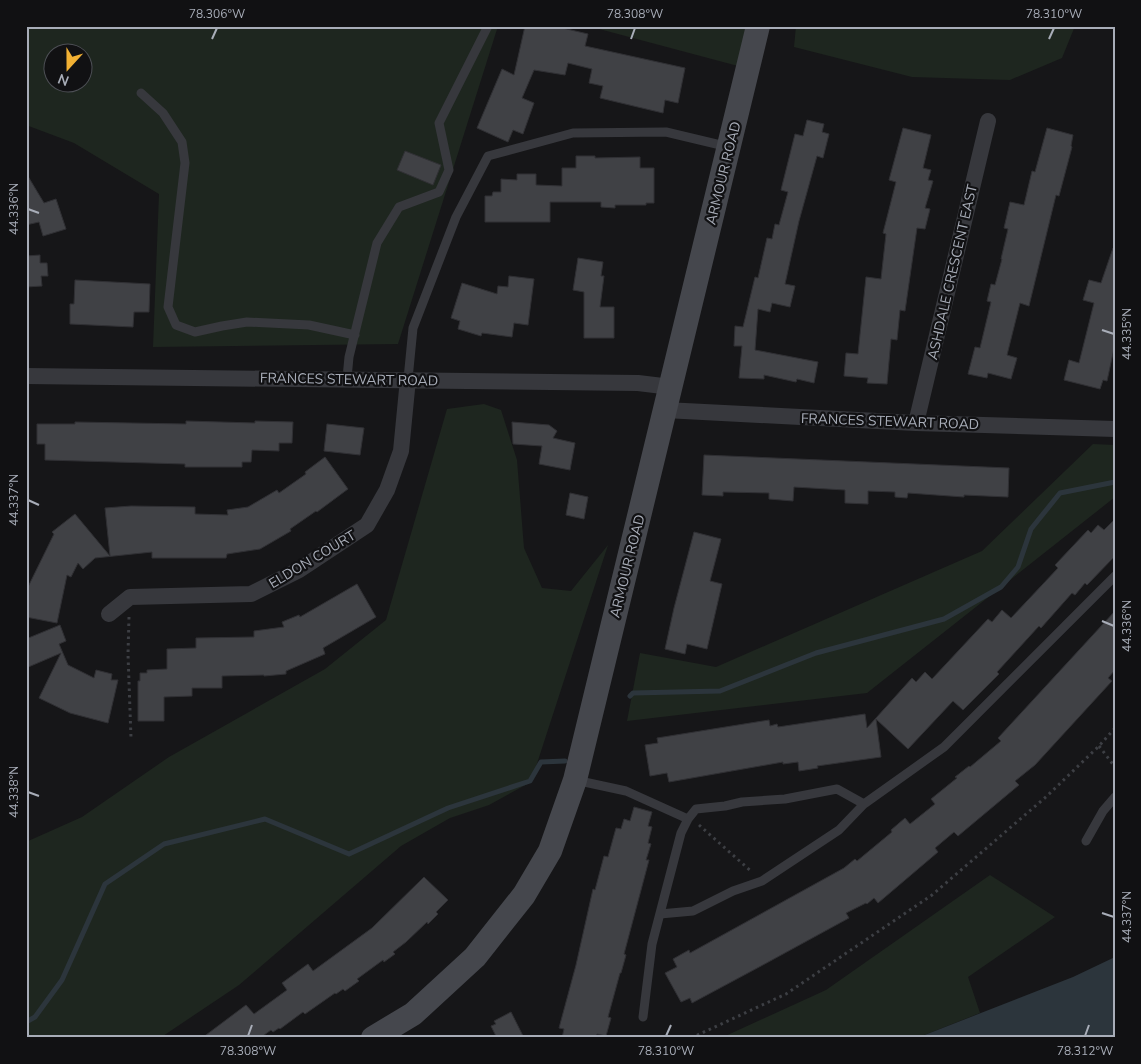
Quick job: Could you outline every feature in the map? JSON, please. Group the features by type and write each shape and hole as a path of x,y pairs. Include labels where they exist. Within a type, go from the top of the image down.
{"main road":[{"name":"ARMOUR ROAD","path":"373,1038 413,1014 475,957 524,895 550,851 575,780 758,26"}],"street":[{"name":"ASHDALE CRESCENT EAST","path":"916,423 988,121"},
{"name":"FRANCES STEWART ROAD","path":"26,376 408,379 638,383 671,387"},
{"name":"ELDON COURT","path":"130,597 250,594 299,570 367,525 387,490 401,451 408,379"},
{"name":"FRANCES STEWART ROAD","path":"665,410 916,423 1115,429"},
{"path":"109,614 130,597"}],"lane":[{"path":"348,378 349,357 356,335 377,242 399,207 439,192 449,170 439,123 488,26"},
{"path":"141,93 163,113 182,142 185,163 168,307 176,325 195,332 247,322 274,323 309,325 356,335"},
{"path":"408,379 413,328 456,217 488,156 572,133 666,132 729,147"},
{"path":"660,914 693,912 733,891 762,881 839,830 864,804 944,747 1115,576"},
{"path":"575,780 626,792 688,819"},
{"path":"643,1017 652,944 681,833 696,809 742,802 785,799 837,789 864,804"},
{"path":"1086,841 1103,811 1115,797"}],"path":[{"path":"130,597 128,654 132,738"},
{"path":"691,1038 786,994 932,895 1047,796 1115,728"},
{"path":"1099,746 1115,767"},
{"path":"688,819 701,826 762,881"}],"shaded area":[{"path":"26,26 498,26 398,344 153,347 159,194 74,143 26,125"},
{"path":"588,26 747,26 738,66"},
{"path":"796,26 1075,26 1062,58 1010,80 912,77 794,47"},
{"path":"484,404 501,410 517,460 524,548 542,588 571,591 608,545 531,782 489,805 450,818 401,846 239,985 160,1038 26,1038 26,842 82,817 169,757 325,669 386,620 447,409"},
{"path":"1093,444 1115,445 1115,497 867,693 627,721 640,653 716,667 982,551"},
{"path":"990,875 1055,917 968,977 980,1013 917,1038 721,1038 826,990"},
{"path":"1115,957 1115,1038 917,1038 1073,977"}],"building":[{"path":"525,26 554,26 588,34 585,46 685,68 678,103 665,100 663,113 600,98 603,86 589,83 592,69 568,63 565,75 534,70 522,98 534,103 523,134 513,130 508,142 477,128 502,69 514,75"},
{"path":"807,120 824,124 822,132 829,134 823,158 817,156 799,221 785,284 795,286 790,307 772,303 770,312 758,309 755,350 818,362 814,383 797,379 796,382 764,375 764,379 739,378 742,346 734,346 735,326 743,327 755,277 758,278 767,238 772,239 775,224 779,225 788,192 781,190 795,134 803,136"},
{"path":"903,128 931,135 923,168 931,170 928,180 933,181 925,208 930,209 925,229 917,228 905,311 900,310 897,340 891,339 887,384 867,383 868,378 844,376 846,353 858,354 866,277 881,279 886,234 883,233 896,182 889,180"},
{"path":"1047,128 1073,135 1072,147 1059,196 1056,195 1029,306 1020,303 1007,355 1017,358 1011,379 988,373 987,378 968,374 975,347 980,348 991,302 987,301 991,284 995,285 1002,259 1008,229 1004,228 1010,202 1024,205 1032,171 1035,172"},
{"path":"405,151 441,165 433,185 397,170"},
{"path":"576,156 595,156 595,158 640,157 640,168 654,168 654,203 646,203 646,205 615,205 615,208 601,207 601,202 550,202 550,222 485,222 485,196 492,196 493,192 501,192 501,179 517,180 517,174 536,174 536,185 562,186 562,168 576,168"},
{"path":"26,173 44,203 56,199 66,229 43,236 39,222 26,225"},
{"path":"1113,248 1115,249 1115,344 1107,381 1103,380 1100,389 1064,380 1069,360 1079,363 1094,303 1083,300 1089,280 1101,283"},
{"path":"40,255 40,263 47,263 48,276 41,276 42,286 26,287 26,256"},
{"path":"578,258 603,262 601,276 604,276 600,307 614,307 614,338 584,338 584,292 573,290"},
{"path":"509,276 534,279 528,325 514,323 512,337 482,333 481,336 458,329 460,321 451,318 462,283 497,294 498,286 508,287"},
{"path":"75,280 150,284 149,312 134,312 133,327 70,324 70,304 74,304"},
{"path":"186,421 293,422 292,443 279,443 279,451 252,450 251,462 242,462 242,467 185,467 185,464 45,460 45,444 37,444 37,424 75,424 75,422 186,424"},
{"path":"512,422 549,425 557,431 553,438 575,443 570,470 539,464 542,446 513,444"},
{"path":"327,424 364,428 360,455 324,451"},
{"path":"704,455 1009,468 1008,497 964,495 964,497 908,493 907,498 895,497 895,492 868,491 868,504 845,503 845,490 794,487 793,501 769,499 769,493 723,492 723,496 702,495"},
{"path":"325,457 348,489 290,529 291,531 260,549 227,554 226,558 152,558 152,552 95,558 83,569 78,563 71,577 67,575 57,623 26,617 26,591 54,534 52,532 75,514 110,556 105,508 131,506 195,507 195,514 228,515 227,510 248,507 277,490 279,493 306,474 305,472"},
{"path":"570,493 588,497 584,519 566,515"},
{"path":"1115,519 1115,556 1087,585 1085,583 1075,595 1072,593 1041,628 1039,626 997,672 999,674 963,710 953,701 908,749 876,719 881,757 817,766 818,768 799,771 798,762 783,764 783,762 669,782 667,773 650,776 645,745 658,743 657,738 769,720 770,726 777,724 778,727 865,714 867,728 912,678 916,682 925,672 932,679 988,619 992,622 1002,610 1011,618 1058,568 1055,565 1088,530 1091,533 1098,525 1104,530"},
{"path":"694,532 721,539 710,581 722,584 707,649 687,644 685,654 665,649"},
{"path":"357,584 376,617 323,648 325,654 286,671 286,674 222,676 222,688 192,688 192,696 164,697 164,721 138,721 138,681 140,681 140,673 147,673 147,670 167,669 167,649 196,648 196,638 254,637 254,631 284,627 282,622 299,615 300,617"},
{"path":"1115,611 1115,670 1108,678 1112,681 1035,765 1015,781 1019,785 958,836 954,832 935,848 938,852 878,903 874,898 867,904 846,913 849,918 761,966 692,1003 690,998 681,1002 665,973 677,967 673,959 689,950 690,953 844,868 855,859 857,861 892,832 891,830 905,818 910,824 935,804 931,799 957,778 955,777 1001,741 998,738"},
{"path":"60,625 66,641 59,644 68,665 94,678 96,670 112,674 111,680 118,680 108,723 70,713 39,698 61,653 26,668 26,639"},
{"path":"634,807 652,812 648,826 652,827 648,843 651,844 646,860 649,860 624,954 626,955 608,1017 611,1018 606,1036 597,1034 596,1038 562,1038 564,1029 559,1028 576,965 593,889 595,890 604,856 608,857 616,828 621,829 624,819 630,821"},
{"path":"424,877 448,900 436,912 438,914 428,924 427,922 393,952 395,954 384,962 383,960 357,979 359,981 345,991 343,989 335,993 305,1014 303,1012 280,1029 273,1032 271,1030 260,1038 202,1038 246,1005 254,1014 287,990 282,983 308,964 313,971 372,928"},
{"path":"511,1012 524,1038 497,1038 491,1026 496,1024 494,1021"}],"waterway":[{"path":"630,696 633,693 720,691 816,653 944,619 1001,587 1018,567 1031,529 1060,493 1115,482"},
{"path":"26,1022 35,1017 62,980 105,884 164,844 265,819 349,854 448,808 530,781 541,762 565,761"}]}
